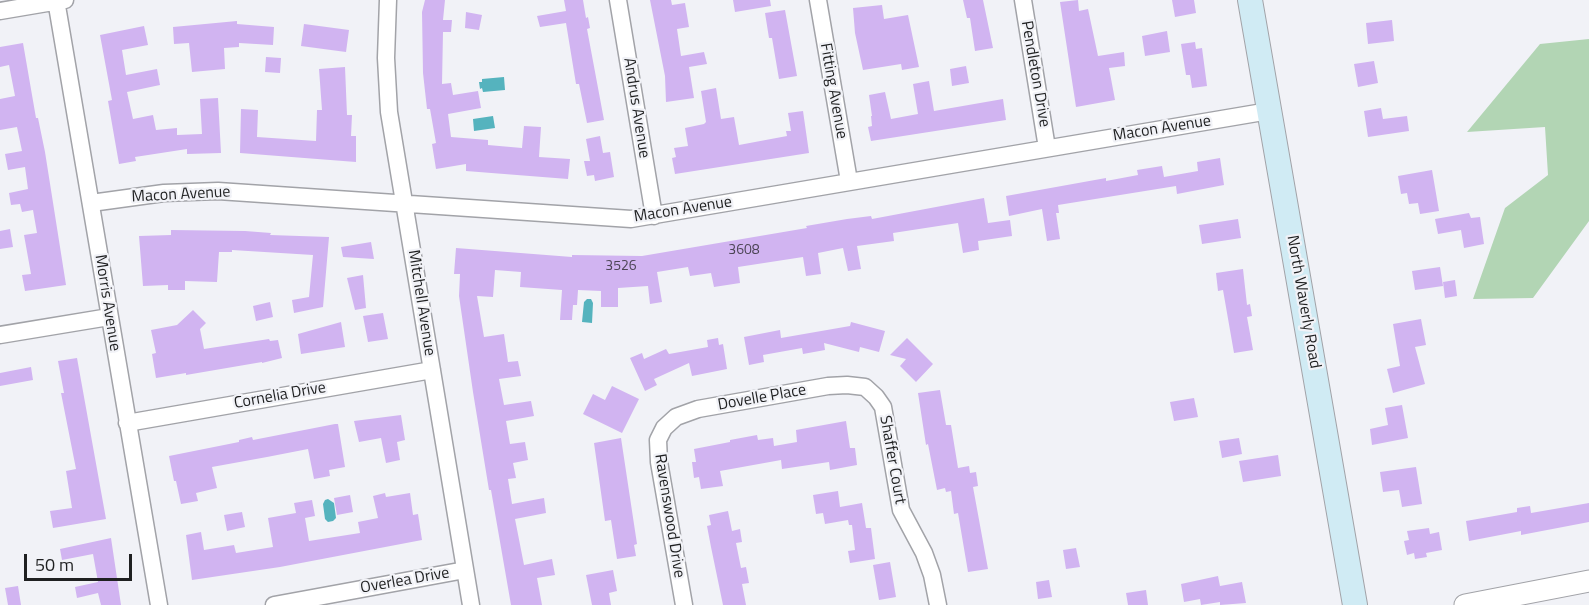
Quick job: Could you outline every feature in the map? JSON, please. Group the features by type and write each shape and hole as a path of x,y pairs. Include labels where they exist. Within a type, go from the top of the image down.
{"main road":[{"name":"North Waverly Road","path":"1251,0 1355,605"}],"street":[{"path":"0,11 59,0"},
{"name":"Morris Avenue","path":"59,0 127,423 159,605"},
{"name":"Mitchell Avenue","path":"385,0 389,112 471,605"},
{"name":"Andrus Avenue","path":"618,0 654,216"},
{"name":"Fitting Avenue","path":"818,0 849,181"},
{"name":"Pendleton Drive","path":"1023,0 1047,148"},
{"name":"Macon Avenue","path":"91,203 164,193 218,191 631,219 1269,111"},
{"path":"0,335 110,316"},
{"name":"Cornelia Drive","path":"127,423 432,370"},
{"name":"Dovelle Place","path":"664,428 676,417 698,409 828,386 865,387"},
{"name":"Shaffer Court","path":"865,387 883,407 901,510 924,553 932,575 938,605"},
{"name":"Ravenswood Drive","path":"664,428 658,440 659,462 684,605"},
{"name":"Overlea Drive","path":"274,605 465,570"},
{"path":"1465,605 1589,581"}],"green space":[{"path":"1589,39 1589,221 1533,298 1473,299 1505,208 1548,175 1545,127 1467,132 1540,44"}],"water":[{"path":"504,77 505,90 483,92 482,88 480,89 479,82 482,82 482,79"},
{"path":"493,116 495,128 474,131 473,119"},
{"path":"591,299 593,303 592,323 582,322 584,302"},
{"path":"328,499 334,503 336,518 328,522 325,519 323,504"}],"building":[{"path":"425,0 445,0 443,20 452,20 451,32 443,32 442,84 451,83 453,95 478,91 481,108 448,114 451,137 488,140 488,145 522,148 524,126 541,127 539,157 570,159 568,179 466,171 466,164 436,169 432,144 436,143 430,109 427,109 423,73 422,12"},
{"path":"564,0 583,0 590,28 587,29 604,120 587,123 579,84 576,84 566,23 540,27 537,16 566,11"},
{"path":"650,0 671,0 672,5 685,3 689,27 677,29 681,56 704,52 707,64 689,67 694,98 666,102 665,76"},
{"path":"733,0 770,0 771,6 735,12"},
{"path":"963,0 983,0 993,48 975,51 970,18 967,18"},
{"path":"1078,0 1079,11 1088,9 1098,56 1124,52 1125,66 1109,68 1115,100 1076,107 1060,2"},
{"path":"1172,0 1194,0 1196,13 1175,17"},
{"path":"882,5 884,19 908,15 919,67 902,70 901,64 863,70 855,33 853,8"},
{"path":"785,10 797,76 779,79 765,13"},
{"path":"466,12 482,15 479,30 465,28"},
{"path":"1392,20 1394,41 1368,44 1366,23"},
{"path":"237,21 237,24 274,27 273,45 239,43 239,47 224,48 225,69 192,72 189,43 174,44 173,27"},
{"path":"304,24 349,30 346,52 301,46"},
{"path":"144,26 148,45 122,50 126,75 157,69 160,85 127,92 133,119 153,115 156,130 177,128 177,135 202,134 200,99 218,98 221,153 187,154 187,149 135,157 136,161 119,164 108,101 112,100 100,35"},
{"path":"1167,31 1170,52 1145,56 1142,36"},
{"path":"1195,42 1196,49 1202,48 1207,86 1192,88 1190,75 1186,75 1181,44"},
{"path":"23,43 36,118 38,118 45,152 66,285 25,291 22,275 31,274 24,235 37,233 33,210 22,212 20,204 11,205 9,193 28,189 25,167 8,170 5,154 22,151 17,127 0,130 0,99 15,96 9,65 0,67 0,47"},
{"path":"266,57 281,58 280,73 265,72"},
{"path":"1374,61 1378,83 1358,87 1354,64"},
{"path":"966,66 969,83 952,86 950,69"},
{"path":"345,67 347,115 352,115 351,136 356,136 356,162 240,153 241,109 258,110 257,137 316,141 317,110 322,110 319,69"},
{"path":"929,81 934,111 1003,99 1006,120 871,141 868,127 872,126 869,95 885,92 891,119 918,114 913,84"},
{"path":"716,88 721,119 734,117 739,145 787,136 786,131 791,131 788,113 803,111 809,153 675,174 672,158 676,157 674,148 688,146 685,128 706,122 701,91"},
{"path":"1381,108 1383,119 1407,116 1409,131 1368,137 1364,111"},
{"path":"600,136 603,153 610,152 614,177 595,181 594,175 587,176 584,161 590,161 586,139"},
{"path":"1220,158 1224,185 1177,194 1176,186 1058,205 1059,213 1056,213 1060,239 1047,241 1042,209 1009,216 1006,196 1106,178 1106,181 1138,175 1137,170 1162,166 1164,177 1198,171 1197,162"},
{"path":"1432,170 1439,211 1420,214 1418,203 1409,204 1407,193 1401,194 1398,176"},
{"path":"984,198 988,223 1010,220 1012,236 978,241 979,250 963,253 958,223 893,233 894,241 857,246 861,269 848,271 843,248 818,253 821,274 806,276 803,257 738,267 740,283 714,287 711,273 690,276 688,267 657,272 662,302 650,304 648,286 618,288 618,307 601,307 601,291 578,290 577,305 573,305 572,320 560,320 562,290 520,287 521,272 495,270 493,297 477,296 484,337 504,334 508,362 518,361 521,376 499,379 504,405 531,401 534,416 506,421 510,444 525,442 528,460 513,463 516,478 508,479 512,504 544,498 546,513 515,519 524,565 552,559 555,575 537,578 542,605 511,605 473,392 459,296 460,274 454,274 456,248 572,257 572,255 642,256 847,219 871,216 872,219"},
{"path":"1469,213 1471,218 1480,217 1484,244 1464,248 1461,230 1438,234 1435,219"},
{"path":"1238,219 1241,238 1202,244 1199,225"},
{"path":"10,229 13,247 0,249 0,231"},
{"path":"171,230 245,231 271,233 270,235 329,237 323,307 294,313 292,300 309,297 313,255 232,250 232,252 219,252 217,282 185,281 185,290 168,290 168,285 143,286 139,236 171,235"},
{"path":"371,242 374,259 343,257 341,247"},
{"path":"1440,267 1443,286 1415,290 1412,271"},
{"path":"1243,269 1247,305 1250,304 1252,316 1247,317 1253,350 1234,353 1223,290 1218,291 1216,273"},
{"path":"363,275 366,308 355,310 347,278"},
{"path":"1455,280 1457,296 1445,298 1443,282"},
{"path":"270,302 273,317 256,321 253,306"},
{"path":"193,310 206,323 200,329 204,349 269,339 270,341 278,340 282,358 262,363 156,378 152,354 156,353 151,330 177,325"},
{"path":"383,313 388,339 368,342 363,316"},
{"path":"1421,319 1426,345 1415,347 1425,384 1393,393 1387,369 1400,366 1393,324"},
{"path":"341,322 345,347 301,354 298,334"},
{"path":"851,322 885,331 879,352 860,347 859,352 824,343 825,350 803,354 802,348 763,355 764,362 749,365 744,337 780,330 781,338 850,326"},
{"path":"718,338 719,345 723,344 727,369 692,376 689,363 654,379 657,385 645,391 630,358 642,353 644,359 666,349 669,354 708,347 707,340"},
{"path":"907,338 933,364 916,382 900,366 906,359 890,355"},
{"path":"77,358 106,519 53,528 50,511 72,508 66,471 76,469 61,393 64,393 58,361"},
{"path":"31,367 33,380 0,386 0,373"},
{"path":"612,386 639,399 622,433 583,414 593,394 605,400"},
{"path":"940,390 946,425 951,425 958,468 969,466 970,473 976,472 978,486 973,487 988,569 968,572 958,513 954,514 951,491 946,492 945,488 937,490 928,444 926,445 918,393"},
{"path":"1194,398 1198,417 1174,421 1170,402"},
{"path":"1402,405 1408,438 1372,445 1370,429 1388,425 1385,408"},
{"path":"401,415 405,440 397,442 400,460 386,463 381,438 359,442 354,421"},
{"path":"846,421 850,448 855,448 857,465 830,470 829,462 782,469 781,460 720,471 723,486 701,489 699,477 694,478 692,462 696,462 694,449 757,435 758,440 773,438 774,446 797,442 796,430"},
{"path":"338,424 345,467 329,470 330,476 314,479 308,449 212,467 217,488 196,493 198,501 181,504 169,456 239,442 239,440 252,437 253,440"},
{"path":"621,438 637,544 634,545 636,556 617,559 611,520 605,521 594,443"},
{"path":"1239,438 1242,454 1222,458 1219,441"},
{"path":"1278,455 1281,476 1243,482 1239,461"},
{"path":"1416,467 1422,504 1402,507 1399,490 1383,492 1380,472"},
{"path":"838,491 840,507 862,503 866,528 871,528 875,559 850,563 848,551 855,550 852,525 849,525 848,520 825,524 823,513 816,514 813,495"},
{"path":"385,493 386,497 410,493 413,515 418,514 422,540 280,567 192,580 186,535 201,532 204,550 234,545 236,553 273,547 268,518 296,513 294,503 312,500 315,516 305,518 309,541 360,533 358,522 378,518 373,496"},
{"path":"350,495 353,512 337,515 334,498"},
{"path":"1589,503 1589,522 1521,535 1521,531 1469,541 1466,521 1517,512 1517,508 1530,506 1531,513"},
{"path":"728,511 732,531 740,529 742,542 736,543 741,568 746,567 749,583 742,584 746,605 723,605 711,547 707,526 711,525 709,515"},
{"path":"242,512 245,527 227,531 224,515"},
{"path":"1429,528 1430,534 1439,532 1442,550 1426,553 1427,557 1415,559 1414,553 1407,555 1404,541 1409,540 1407,531"},
{"path":"111,538 121,605 101,605 98,593 77,598 75,587 98,582 93,554 62,560 60,549"},
{"path":"1076,548 1080,567 1066,569 1063,550"},
{"path":"890,562 896,597 879,600 873,565"},
{"path":"613,570 617,591 609,593 611,605 592,605 586,575"},
{"path":"1218,576 1220,586 1242,582 1246,603 1220,605 1220,602 1201,605 1200,599 1184,602 1181,584"},
{"path":"1049,580 1052,597 1038,599 1036,582"},
{"path":"18,586 21,605 8,605 5,588"},
{"path":"1146,590 1148,605 1128,605 1126,593"}]}
